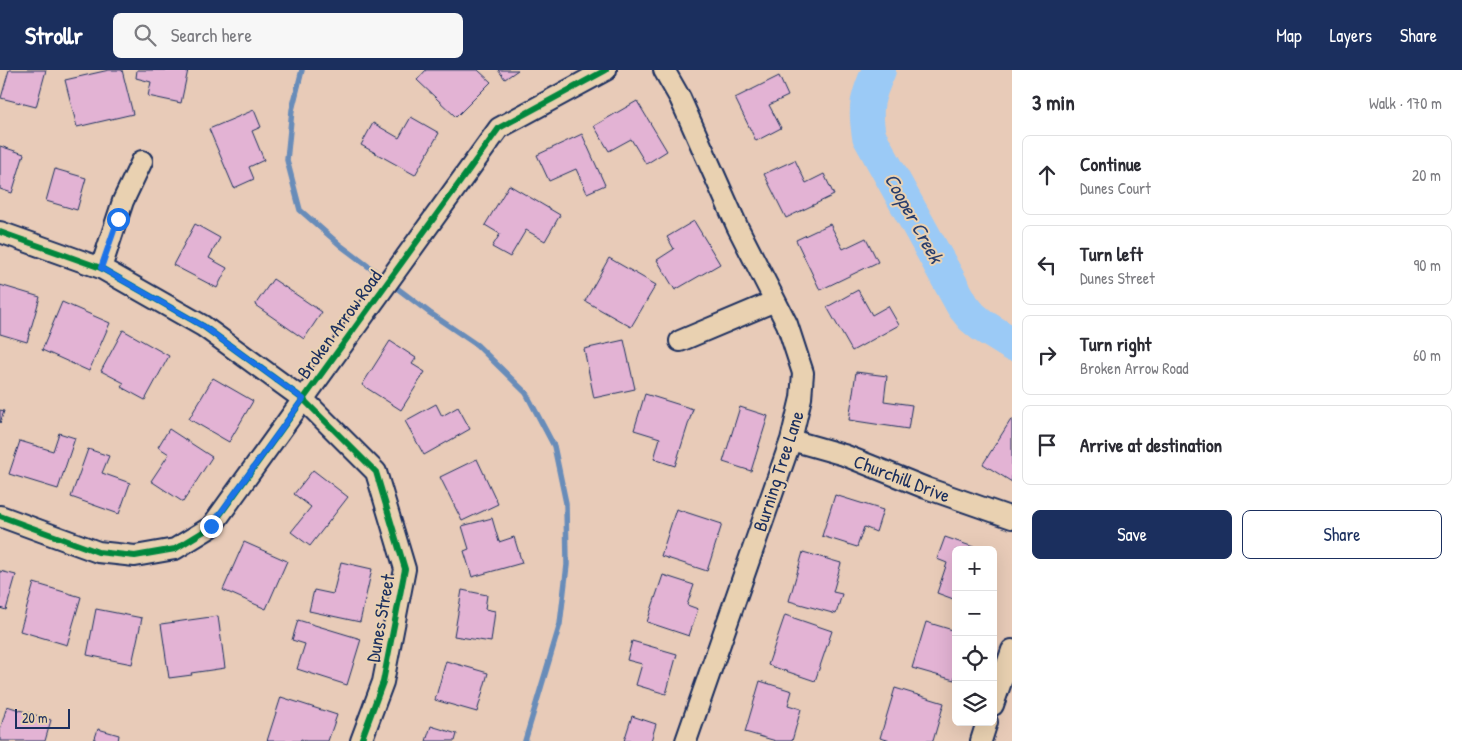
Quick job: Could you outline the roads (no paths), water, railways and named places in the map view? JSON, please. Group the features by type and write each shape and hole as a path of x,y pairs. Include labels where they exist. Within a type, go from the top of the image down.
{"street":[{"name":"Broken Arrow Road","path":"0,516 98,552 135,556 175,549 211,526 499,128 606,70"},
{"name":"Burning Tree Lane","path":"664,70 680,98 737,226 787,324 803,373 801,398 791,440 686,741"},
{"path":"101,268 123,201 142,161"},
{"name":"Dunes Street","path":"0,232 101,268 203,326 303,399 376,472 405,569 383,682 361,741"},
{"path":"680,341 775,301"},
{"name":"Churchill Drive","path":"791,440 844,455 926,488 1012,518"},
{"path":"997,693 1012,650"},
{"path":"981,741 986,726"}],"waterway":[{"path":"302,70 292,110 287,160 300,210 340,245 430,313 477,345 526,393 554,446 566,503 567,565 560,624 525,741"},
{"name":"Cooper Creek","path":"879,70 868,102 869,136 963,306 983,326 1012,344"}]}
